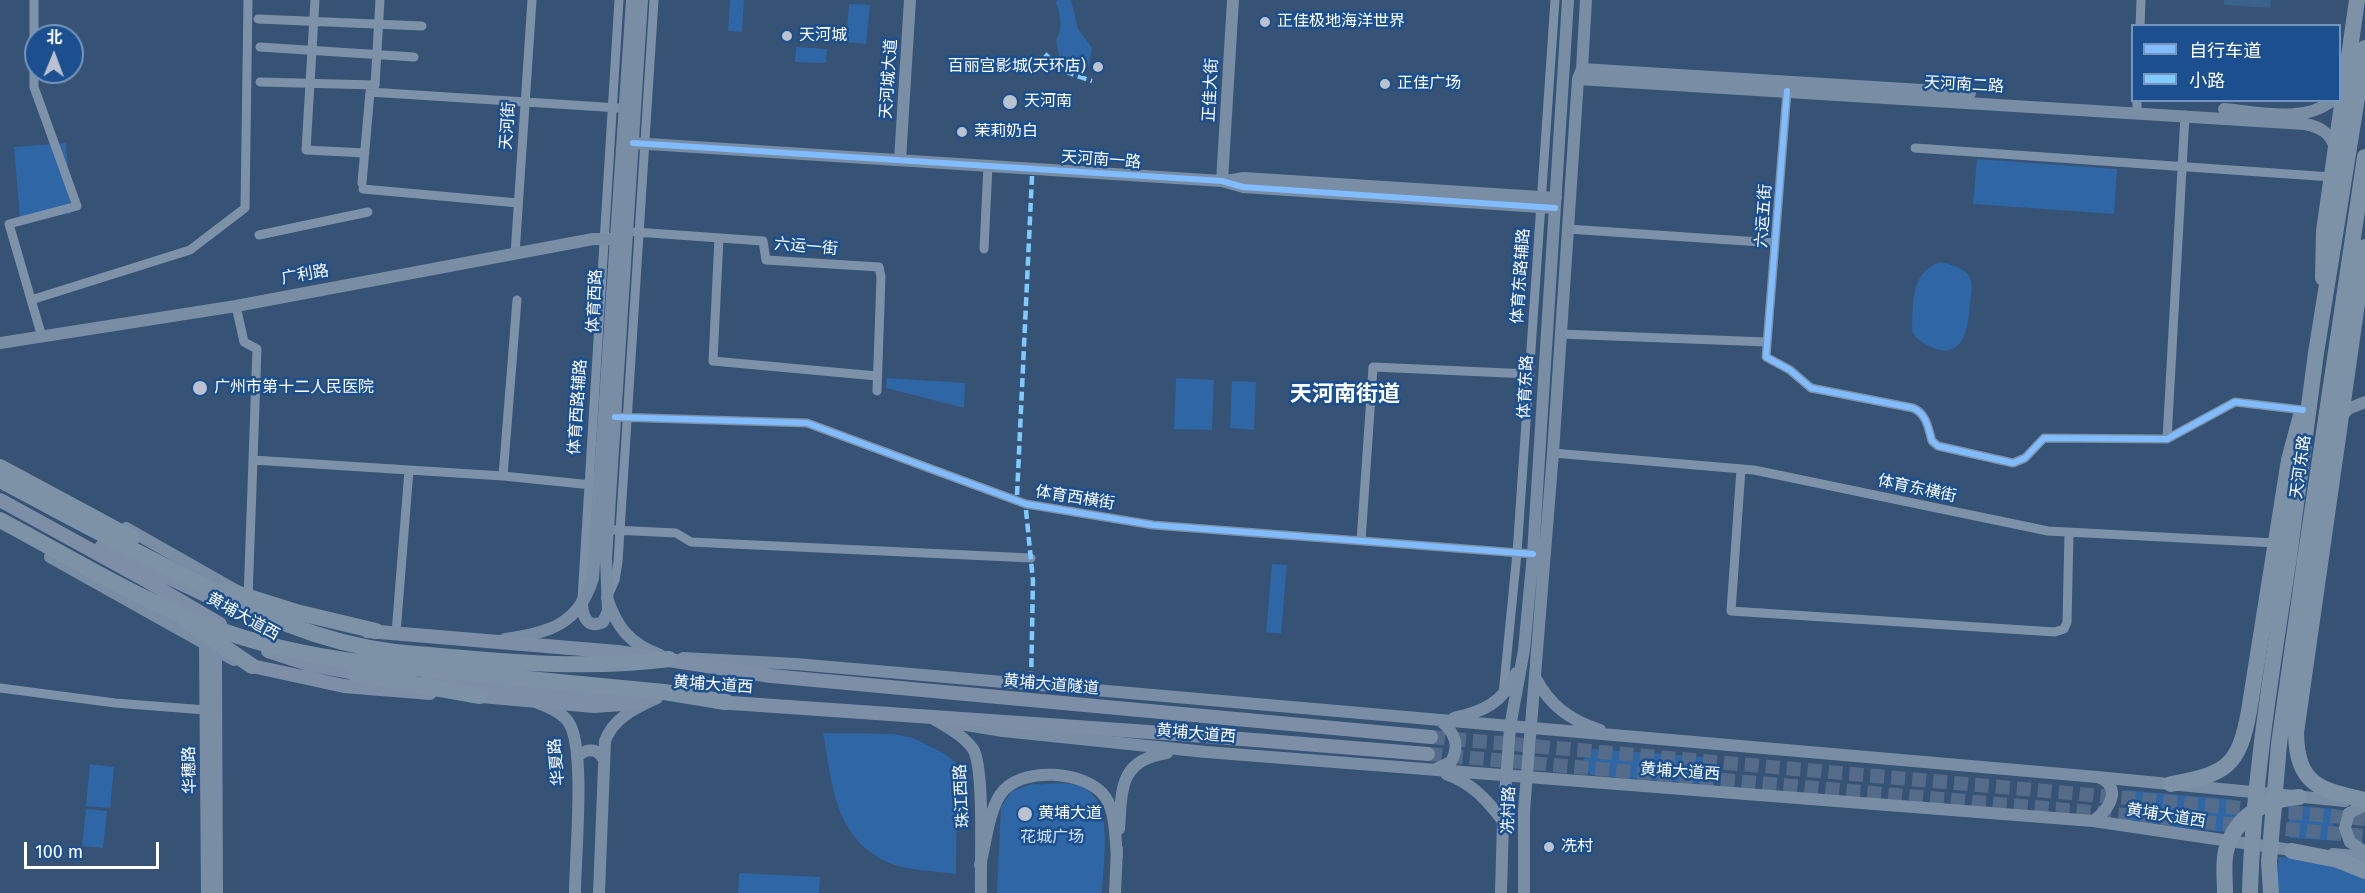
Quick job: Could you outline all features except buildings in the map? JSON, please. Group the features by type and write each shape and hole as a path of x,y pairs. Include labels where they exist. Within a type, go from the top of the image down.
{"highway":[{"path":"2325,296 2322,248 2357,0"},
{"name":"天河东路","path":"2269,893 2269,862 2311,392 2365,48"},
{"name":"天河东路","path":"2250,893 2254,815 2297,558 2316,482 2358,250 2365,157"},
{"path":"2358,250 2351,335 2296,733 2296,754 2301,767 2314,784 2322,790 2365,803"},
{"path":"2171,784 2210,776 2229,766 2240,749 2246,727 2292,441 2311,392"},
{"path":"2316,482 2335,451"},
{"path":"0,466 126,534 184,575"},
{"path":"0,473 177,569 248,598 376,631"},
{"path":"0,480 254,612 300,631 394,659 664,692 726,702"},
{"path":"0,513 144,593 252,666"},
{"path":"0,520 147,598 219,630 312,656 574,665 609,665 669,659"},
{"path":"356,674 480,696"},
{"path":"2246,727 2248,736 2257,745 2276,751 2284,748 2296,733"},
{"path":"2225,893 2229,842 2246,819 2262,805 2282,798 2299,798"},
{"path":"2292,851 2338,860 2365,871"}],"main road":[{"name":"体育西路","path":"492,641 535,635 564,622 582,601 591,586 595,568 594,485 604,318 618,108 632,0"},
{"name":"体育西路","path":"607,598 614,530 633,232 642,0"},
{"name":"天河城大道","path":"900,160 910,0"},
{"name":"正佳大街","path":"1222,181 1233,0"},
{"name":"体育东路","path":"1507,775 1510,727 1524,650 1533,554 1568,0"},
{"name":"体育东路","path":"1531,729 1586,0"},
{"name":"天河南二路","path":"1580,74 1787,91 2137,105 2185,115 2315,126 2328,134 2336,149"},
{"name":"天河南二路","path":"1580,74 2304,114 2323,108 2330,102"},
{"path":"2341,90 2348,76"},
{"name":"天河南一路","path":"638,143 1222,181 1243,187 1556,203"},
{"name":"广利路","path":"0,343 236,306 610,238"},
{"path":"2340,418 2348,409 2365,400 2353,392 2345,382"},
{"path":"0,460 159,546 248,598"},
{"path":"0,490 60,528"},
{"path":"0,500 60,528"},
{"path":"0,528 211,649 252,666 344,686 615,706 657,698"},
{"name":"黄埔大道西","path":"60,528 237,609 297,624 669,659 737,659 2097,777 2365,803"},
{"name":"黄埔大道西","path":"60,528 266,650 308,664 356,674 932,718 1003,731 1206,753 2092,821 2292,851 2365,857"},
{"path":"582,601 583,617 592,624 598,624 607,616 607,598"},
{"path":"607,598 620,629 632,642 669,659"},
{"name":"华穗路","path":"207,893 206,710 211,649"},
{"name":"华穗路","path":"211,649 217,893"},
{"path":"1441,721 1479,712 1503,697 1513,682 1524,650"},
{"name":"黄埔大道隧道","path":"669,659 782,677 1431,737"},
{"path":"1535,677 1554,705 1571,718 1621,737"},
{"name":"华夏路","path":"480,696 539,703 552,708 569,722 577,757 574,893"},
{"path":"599,893 605,741 614,724 632,710 657,698"},
{"path":"932,718 1192,735 1428,754"},
{"name":"珠江西路","path":"932,718 965,740 977,756 980,778 981,893"},
{"path":"1434,769 1450,762 1456,747 1452,730 1441,721"},
{"name":"冼村路","path":"1524,893 1527,777 1531,729"},
{"path":"577,757 583,752 593,750 603,758"},
{"path":"1115,893 1124,783 1132,768 1145,757 1206,753"},
{"path":"1434,769 1470,785 1486,798 1503,821"},
{"path":"980,865 1000,795 1013,782 1032,775 1070,777 1092,784 1100,790 1111,808 1117,856"},
{"name":"冼村路","path":"1501,893 1507,775"},
{"path":"2092,821 2107,811 2112,800 2109,787 2097,777"},
{"path":"2365,803 2349,813 2346,828 2350,842 2365,852"}],"street":[{"path":"34,0 34,87 77,206 9,225 42,337"},
{"path":"31,300 190,250 245,208 248,0"},
{"path":"315,0 306,150 365,153"},
{"path":"260,82 375,85 380,0"},
{"name":"天河街","path":"515,254 532,0"},
{"path":"518,203 363,186 370,92 618,108 620,0"},
{"path":"638,143 654,0"},
{"name":"体育东路辅路","path":"1503,697 1517,553 1556,0"},
{"path":"2140,24 2141,0"},
{"path":"258,19 422,26"},
{"path":"261,47 414,57"},
{"name":"六运五街","path":"1767,342 1787,91"},
{"path":"2167,439 2185,115"},
{"path":"1915,148 2332,177"},
{"path":"984,249 988,166"},
{"path":"259,236 368,212"},
{"path":"1568,229 1775,243"},
{"name":"六运一街","path":"633,232 763,241 766,260 879,267 881,277 877,376"},
{"path":"719,238 713,361 877,376 877,391"},
{"path":"503,476 517,300"},
{"path":"236,306 244,342 257,349 248,598"},
{"path":"1560,334 1767,342 1766,357 1790,370 1811,388 1921,411 1932,441 1945,448 2013,463 2025,458 2044,438 2167,439 2235,402 2303,410"},
{"path":"1360,541 1373,368 1530,374"},
{"name":"体育西横街","path":"620,418 807,423 1026,504 1153,525 1533,554"},
{"name":"体育东横街","path":"1553,453 1741,469 2048,531 2276,543"},
{"path":"253,460 503,476 594,485"},
{"path":"1741,469 1731,611 2055,632 2064,629 2067,622 2069,533"},
{"path":"396,633 409,470"},
{"path":"614,530 676,532 691,542 1031,558"},
{"path":"0,688 115,704 206,710"}],"green space":[{"path":"730,0 744,0 742,32 728,31"},
{"path":"1071,0 1078,29 1092,48 1088,68 1069,65 1060,60 1056,40 1061,26 1056,2"},
{"path":"849,4 870,5 866,44 846,42"},
{"path":"796,47 827,49 826,63 795,62"},
{"path":"66,143 71,214 20,218 14,147"},
{"path":"1977,159 2117,169 2114,214 1973,204"},
{"path":"1940,262 1963,270 1969,276 1972,290 1965,332 1957,347 1950,350 1929,346 1919,340 1912,331 1913,300 1918,281 1923,273"},
{"path":"887,378 965,383 964,408 886,388"},
{"path":"1176,378 1214,380 1212,430 1174,429"},
{"path":"1232,381 1256,382 1254,430 1230,428"},
{"path":"1272,564 1287,565 1281,634 1266,632"},
{"path":"823,733 893,734 913,738 945,754 955,762 957,776 956,874 892,864 873,854 858,841 847,826 834,792"},
{"path":"1593,749 1707,757 1705,784 1590,775 1583,760"},
{"path":"90,764 114,767 110,808 86,806"},
{"name":"花城广场","path":"1062,783 1079,786 1091,793 1103,817 1105,833 1102,893 997,893 1001,807 1012,791 1032,784"},
{"path":"2125,790 2237,800 2235,833 2121,822 2127,806"},
{"path":"2288,805 2336,809 2333,824 2340,841 2290,838"},
{"path":"86,809 107,811 103,848 82,846"},
{"path":"2279,857 2365,862 2365,893 2276,893"},
{"path":"739,873 820,877 819,893 738,893"}],"shaded area":[{"path":"2224,0 2271,0 2270,8 2224,5"}],"tunnel":[{"path":"1431,737 2365,819"},
{"path":"1428,754 2365,836"}],"marked path":[{"path":"1045,54 1063,71 1092,81"},
{"path":"1039,96 1043,92"},
{"path":"1017,495 1032,176"},
{"path":"1026,510 1033,581 1031,685"}],"cycle path":[{"path":"1787,91 1766,357 1790,370 1811,388 1913,408 1924,418 1932,441 1938,446 2013,463 2025,458 2044,438 2167,439 2235,402 2303,410"},
{"path":"633,143 1222,181 1243,187 1555,208"},
{"path":"615,417 807,423 1026,504 1153,525 1533,554"}],"place":[{"name":"正佳极地海洋世界","path":"1265,22"},
{"name":"天河城","path":"787,36"},
{"name":"百丽宫影城(天环店)","path":"1098,67"},
{"name":"正佳广场","path":"1385,84"},
{"name":"天河南","path":"1010,102"},
{"name":"茉莉奶白","path":"962,132"},
{"name":"广州市第十二人民医院","path":"200,388"},
{"name":"黄埔大道","path":"1025,814"},
{"name":"冼村","path":"1549,847"}],"district":[{"name":"天河南街道","path":"1345,395"}]}
